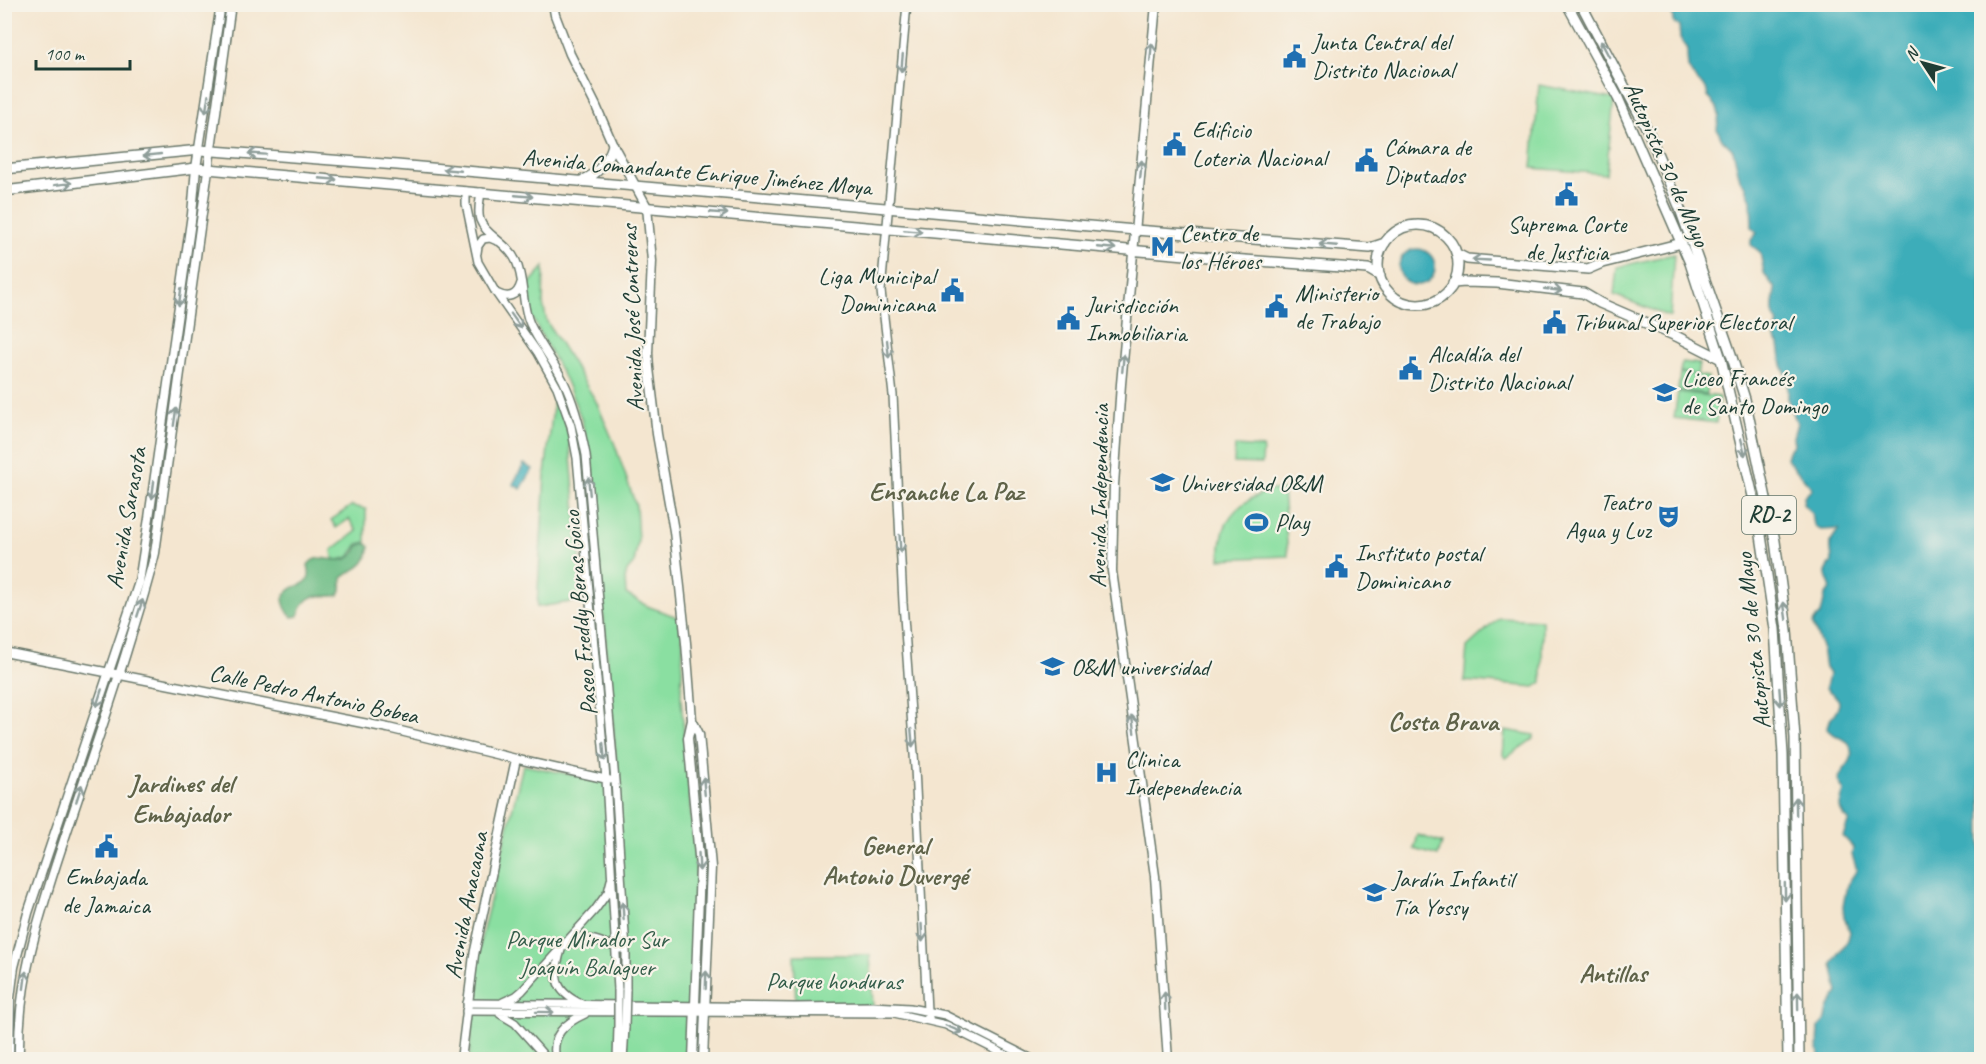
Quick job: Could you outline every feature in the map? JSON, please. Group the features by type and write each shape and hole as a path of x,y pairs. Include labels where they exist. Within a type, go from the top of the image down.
{"main road":[{"name":"Avenida Sarasota","path":"9,1059 10,998 15,958 139,582 221,4"},
{"name":"Avenida Sarasota","path":"20,1059 19,1036 26,969 38,917 119,674 149,580 155,553 231,4"},
{"name":"Avenida José Contreras","path":"553,4 570,54 613,145 647,207 652,261 649,368 657,434 674,531 686,643 692,720 688,738 700,867 693,1059"},
{"name":"Avenida Independencia","path":"1156,4 1114,484 1112,571 1155,876 1168,1059"},
{"name":"Autopista 30 de Mayo","path":"1567,4 1618,98 1682,243 1721,359 1759,522 1775,629 1785,805 1788,1059"},
{"name":"Autopista 30 de Mayo","path":"1581,4 1648,131 1679,206 1745,399 1775,542 1787,630 1795,749 1799,1059"},
{"path":"580,181 588,178 600,168 613,145"},
{"name":"Avenida Comandante Enrique Jiménez Moya","path":"4,169 200,150 397,165 1135,231 1370,248 1385,243"},
{"name":"Avenida Comandante Enrique Jiménez Moya","path":"4,191 196,168 1368,269 1380,276"},
{"path":"1409,226 1428,226 1445,236 1452,243 1457,254 1458,268 1447,292 1439,298 1420,304 1410,304 1392,295 1380,276 1379,259 1385,243 1400,230 1409,226"},
{"path":"1457,254 1467,259 1588,269 1602,263 1682,243"},
{"path":"1453,283 1497,283 1583,293 1721,359"},
{"name":"Calle Pedro Antonio Bobea","path":"4,652 388,728 516,759"},
{"name":"Avenida José Contreras","path":"692,720 699,734 711,867 703,1059"},
{"name":"Avenida Anacaona","path":"461,1059 474,955 516,759"}],"street":[{"path":"907,4 881,291 893,395 903,603 915,768 926,1020"},
{"name":"Paseo Freddy Beras Goico","path":"466,191 466,204 478,262 496,293 538,353 557,387 571,426 577,458 615,781 626,950 622,990 623,1059"},
{"name":"Paseo Freddy Beras Goico","path":"481,192 480,221 487,230 505,244 515,259 522,278 526,314 563,381 580,425 586,455 617,948 622,990"},
{"path":"478,262 478,246 483,239 490,238 505,244"},
{"path":"496,293 508,297 515,295 520,288 522,278"},
{"name":"Calle Pedro Antonio Bobea","path":"516,759 615,781"},
{"path":"494,1008 516,996 595,910 608,892 612,868"},
{"path":"584,1005 561,990 557,981 556,964 562,947 577,939 585,938 626,950"},
{"path":"494,1008 584,1005 695,1009 873,1006 910,1008 945,1015 1034,1059"},
{"path":"466,1007 586,1013 695,1009"},
{"path":"494,1008 515,1023 548,1059"},
{"path":"705,1009 894,1013 946,1025 1016,1059"},
{"path":"556,1059 555,1047 562,1029 568,1022 586,1013"},
{"name":"Paseo Freddy Beras Goico","path":"616,1059 622,1027"}],"green space":[{"path":"1539,85 1614,99 1606,174 1532,168"},
{"path":"1674,254 1670,317 1614,295 1617,267"},
{"name":"Parque Mirador Sur Joaquín Balaguer","path":"544,267 543,304 547,322 596,401 615,445 636,506 638,541 634,563 627,571 625,579 626,594 647,606 680,618 683,643 681,698 696,872 690,1059 469,1060 475,979 482,934 523,765 618,784 589,450 581,418 566,381 529,312 527,286"},
{"path":"1682,362 1699,364 1697,375 1708,377 1707,394 1678,390 1680,373 1696,375 1680,372"},
{"path":"555,390 569,435 584,600 537,607 545,474"},
{"path":"1678,392 1719,397 1716,423 1674,418"},
{"path":"1235,446 1263,448 1262,464 1234,463"},
{"name":"Play","path":"1270,490 1283,490 1288,556 1220,559 1223,533 1231,516 1249,500"},
{"path":"351,506 366,509 366,542 358,544 349,557 338,560 333,558 332,550 357,531 349,519 336,528 331,520"},
{"path":"365,543 370,546 366,559 342,578 339,595 312,597 304,604 298,616 290,615 283,598 292,588 306,582 309,573 308,565 313,560 319,558 347,559 353,555 358,546"},
{"path":"1499,618 1542,620 1542,682 1535,687 1464,681 1467,647"},
{"path":"1505,730 1534,735 1534,738 1506,758 1503,755"},
{"path":"1418,835 1442,843 1438,856 1414,849"},
{"name":"Parque honduras","path":"794,955 870,955 873,1006 796,1007"}],"water":[{"path":"1660,5 1981,5 1981,1059 1820,1060 1819,1027 1826,1019 1828,1009 1838,992 1832,964 1848,940 1850,932 1844,917 1843,906 1847,885 1857,870 1852,855 1853,847 1843,836 1849,820 1841,810 1840,804 1844,791 1838,781 1851,760 1851,750 1849,743 1827,729 1839,701 1826,688 1829,674 1825,668 1822,647 1813,625 1821,614 1825,596 1831,588 1826,573 1832,562 1831,542 1839,529 1816,528 1812,514 1803,504 1804,497 1812,489 1786,458 1794,444 1793,437 1797,423 1788,400 1788,379 1782,365 1779,344 1775,339 1778,323 1773,311 1775,289 1764,273 1760,252 1751,245 1751,240 1757,233 1752,227 1751,200 1740,180 1733,150 1721,138 1717,129 1719,115 1717,107 1708,97 1706,88 1697,81 1688,68 1688,49 1680,38 1679,26 1673,22 1670,11"},
{"path":"1417,249 1430,254 1435,267 1430,280 1417,285 1404,280 1399,267 1404,254"},
{"path":"524,464 533,469 521,489 513,484"}],"place":[{"name":"Junta Central del Distrito Nacional","path":"1294,56"},
{"name":"Edificio Loteria Nacional","path":"1174,144"},
{"name":"Cámara de Diputados","path":"1366,161"},
{"name":"Suprema Corte de Justicia","path":"1567,194"},
{"name":"Centro de los Héroes","path":"1162,247"},
{"name":"Liga Municipal Dominicana","path":"953,290"},
{"name":"Ministerio de Trabajo","path":"1277,307"},
{"name":"Jurisdicción Inmobiliaria","path":"1068,319"},
{"name":"Tribunal Superior Electoral","path":"1555,322"},
{"name":"Alcaldía del Distrito Nacional","path":"1410,368"},
{"name":"Liceo Francés de Santo Domingo","path":"1664,392"},
{"name":"Universidad O&M","path":"1162,483"},
{"name":"Teatro Agua y Luz","path":"1669,516"},
{"name":"Play","path":"1257,522"},
{"name":"Instituto postal Dominicano","path":"1337,567"},
{"name":"O&M universidad","path":"1053,667"},
{"name":"Clinica Independencia","path":"1107,773"},
{"name":"Embajada de Jamaica","path":"106,847"},
{"name":"Jardín Infantil Tía Yossy","path":"1374,893"}],"district":[{"name":"Ensanche La Paz","path":"946,491"},
{"name":"Costa Brava","path":"1443,721"},
{"name":"Jardines del Embajador","path":"181,798"},
{"name":"General Antonio Duvergé","path":"895,860"},
{"name":"Antillas","path":"1613,973"}]}
